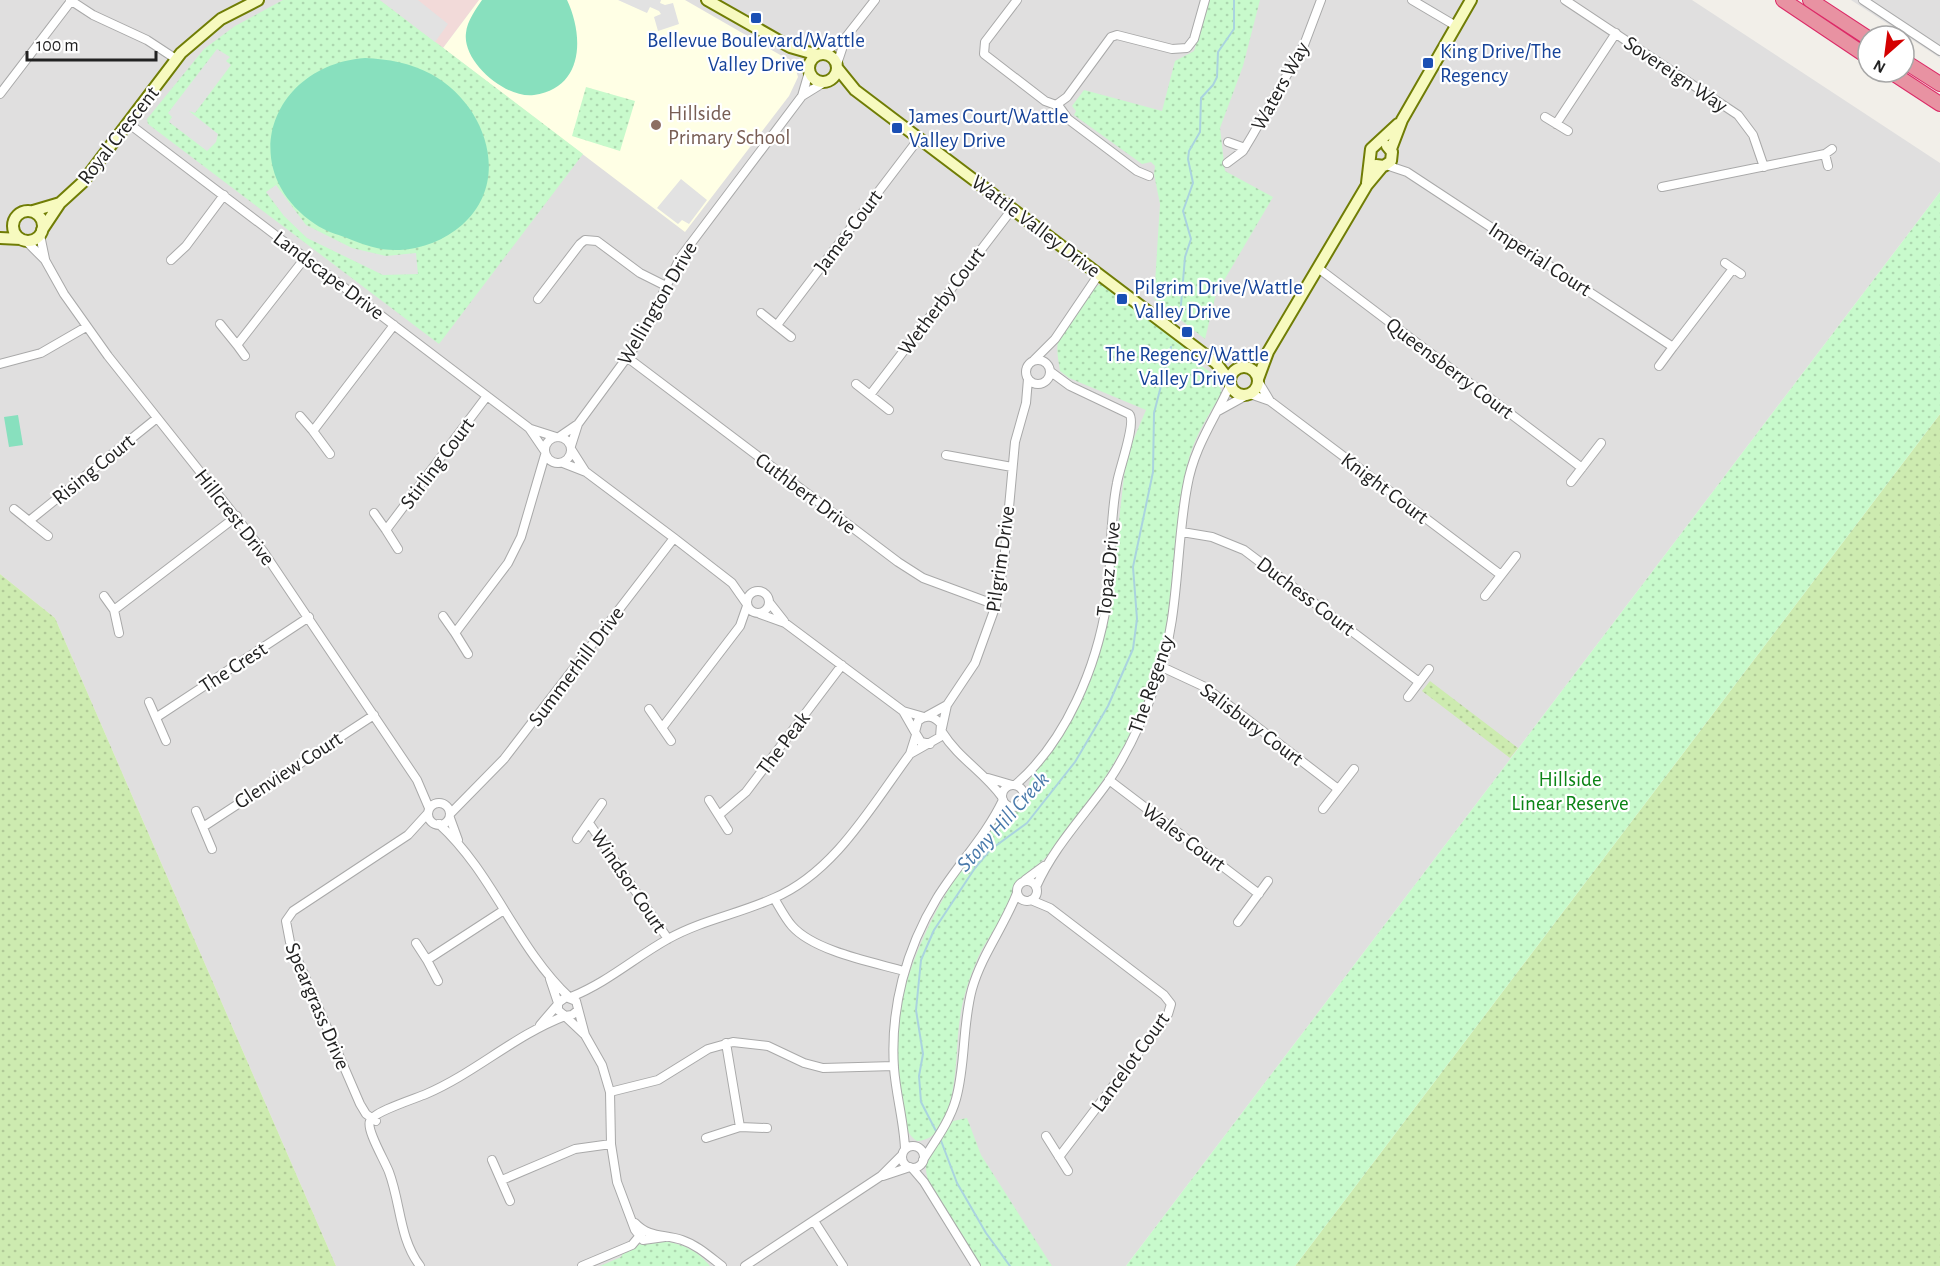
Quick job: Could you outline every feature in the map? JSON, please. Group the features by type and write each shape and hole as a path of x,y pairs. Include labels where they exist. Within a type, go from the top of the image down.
{"highway":[{"path":"1783,0 1856,49"},
{"path":"1810,0 1856,30"},
{"path":"1916,69 1940,84"},
{"path":"1909,84 1940,104"}],"street":[{"path":"0,94 70,0 93,15 147,39 176,59"},
{"name":"Royal Crescent","path":"41,233 60,203 83,182 176,59 208,28 258,0"},
{"path":"707,0 790,47 831,57 837,67"},
{"path":"808,70 811,60 846,37 875,0"},
{"path":"1017,0 985,42 984,54 1045,101 1058,105 1068,119 1137,171 1149,176"},
{"path":"1058,105 1111,37 1117,34 1172,50 1188,48 1194,39 1205,0"},
{"name":"Waters Way","path":"1227,163 1245,148 1304,45 1321,0"},
{"path":"1412,0 1456,26"},
{"path":"1217,411 1256,389 1268,352 1367,185 1384,166 1392,152 1402,120 1471,0"},
{"name":"Sovereign Way","path":"1565,0 1737,115 1753,135 1764,167"},
{"path":"1863,0 1940,51"},
{"path":"1556,124 1616,33"},
{"path":"790,47 808,70 812,79 825,83 834,78 846,37"},
{"name":"Wattle Valley Drive","path":"837,67 855,90 1216,363 1230,382"},
{"name":"Wellington Drive","path":"802,96 808,70"},
{"name":"Wattle Valley Drive","path":"825,83 855,90"},
{"name":"Wellington Drive","path":"571,448 578,424 628,358 651,320 666,285 688,246 802,96 825,83"},
{"path":"1545,117 1568,131"},
{"path":"1367,185 1371,149 1402,120"},
{"name":"Landscape Drive","path":"128,123 488,396 529,429 545,453"},
{"name":"James Court","path":"777,325 920,137"},
{"path":"1228,142 1245,148"},
{"path":"1377,144 1384,144 1392,152"},
{"path":"1662,187 1824,154 1832,149"},
{"name":"Imperial Court","path":"1392,152 1407,172"},
{"path":"1824,154 1828,165"},
{"path":"1370,159 1374,165 1384,166"},
{"name":"Imperial Court","path":"1384,166 1407,172 1673,347"},
{"path":"171,260 186,246 224,195"},
{"name":"Royal Crescent","path":"33,212 60,203"},
{"name":"Wetherby Court","path":"870,395 1013,208"},
{"path":"0,231 20,212 33,212 40,217 41,233 23,240 0,238"},
{"path":"12,222 14,232 23,240"},
{"name":"Hillcrest Drive","path":"41,233 45,260"},
{"path":"538,300 580,244 591,239 640,273 666,285"},
{"name":"Hillcrest Drive","path":"23,240 45,260 86,327 237,516 309,617 417,780 429,811 437,824"},
{"path":"237,345 305,258"},
{"path":"1659,366 1729,267 1741,274"},
{"name":"Queensberry Court","path":"1318,268 1582,468"},
{"path":"1055,339 1049,368 1042,383 1028,378 1026,368 1055,339 1099,274"},
{"path":"761,313 791,337"},
{"path":"220,324 245,356"},
{"path":"313,431 394,325"},
{"path":"0,364 41,353 86,327"},
{"path":"1248,394 1238,393 1230,382 1233,373 1268,352"},
{"name":"Cuthbert Drive","path":"628,358 898,562 932,582 996,605"},
{"path":"1034,360 1042,360 1049,368"},
{"name":"Wattle Valley Drive","path":"1216,363 1242,367"},
{"path":"1242,367 1255,372 1258,380"},
{"name":"Topaz Drive","path":"1023,794 1029,774 1062,728 1075,704 1098,640 1107,602 1116,485 1133,425 1129,414 1070,386 1049,368"},
{"name":"Pilgrim Drive","path":"942,730 947,705 975,663 996,605 1004,562 1015,442 1026,403 1028,378"},
{"name":"Knight Court","path":"1258,380 1270,401"},
{"name":"The Regency","path":"1029,900 1046,865 1109,780 1130,744 1162,668 1173,616 1187,486 1193,460 1204,431 1217,411 1230,382"},
{"name":"Topaz Drive","path":"1042,383 1070,386"},
{"name":"Pilgrim Drive","path":"1026,403 1042,383"},
{"path":"856,384 889,410"},
{"name":"Knight Court","path":"1248,394 1270,401 1500,575"},
{"name":"Stirling Court","path":"386,530 488,396"},
{"path":"300,416 330,454"},
{"name":"Rising Court","path":"29,521 157,418"},
{"name":"Wellington Drive","path":"557,437 578,424"},
{"name":"Landscape Drive","path":"529,429 557,437"},
{"path":"454,633 508,563 521,537 540,477 546,443 557,437 566,440 586,472"},
{"path":"1571,482 1601,442"},
{"path":"540,477 569,457 571,448"},
{"path":"545,453 551,462 586,472 732,583 766,595 785,623 903,711 935,718 953,749 988,778 1007,805 1014,806"},
{"path":"946,455 1012,467"},
{"name":"Rising Court","path":"14,509 48,536"},
{"name":"Stirling Court","path":"374,513 398,549"},
{"path":"114,610 237,516"},
{"name":"Duchess Court","path":"1182,532 1212,537 1244,550 1419,682"},
{"name":"Summerhill Drive","path":"437,824 450,816 504,759 674,538"},
{"path":"1485,596 1516,556"},
{"path":"732,583 746,605 758,614 785,623"},
{"path":"740,626 748,597 755,591"},
{"path":"104,596 114,610 119,633"},
{"path":"662,728 740,626 768,608 769,602"},
{"path":"443,616 468,654"},
{"name":"The Crest","path":"157,717 309,617"},
{"name":"The Peak","path":"719,815 746,792 842,666"},
{"name":"Salisbury Court","path":"1162,668 1204,687 1338,789"},
{"path":"1408,697 1429,669"},
{"path":"149,702 166,741"},
{"name":"Pilgrim Drive","path":"926,717 947,705"},
{"path":"649,708 670,741"},
{"path":"903,711 921,742 953,749"},
{"name":"Glenview Court","path":"203,827 374,715"},
{"path":"539,1026 563,998 592,990 668,939 710,919 774,898 795,887 831,858 910,754 918,721 926,717"},
{"path":"910,754 932,743 942,730"},
{"path":"1323,809 1354,769"},
{"name":"Topaz Drive","path":"1013,785 1029,774"},
{"path":"988,778 1013,785 1023,794 1020,803 993,821"},
{"name":"Hillcrest Drive","path":"417,780 449,808 450,816"},
{"name":"Wales Court","path":"1109,780 1259,894"},
{"path":"976,1266 924,1182 903,1161 902,1124 894,1066 894,1028 904,972 914,944 938,897 993,821 1002,799 1003,790 1013,785"},
{"name":"Summerhill Drive","path":"429,811 441,803 474,790"},
{"path":"709,800 728,830"},
{"name":"Windsor Court","path":"577,839 602,803"},
{"path":"196,811 212,849"},
{"name":"Speargrass Drive","path":"408,835 429,811"},
{"path":"450,816 461,846"},
{"name":"Windsor Court","path":"589,823 668,939"},
{"path":"437,824 461,846 549,977 576,1001 585,1035 602,1065 610,1092 611,1144 617,1182 640,1234"},
{"name":"Speargrass Drive","path":"374,1118 357,1096 290,942 286,921 293,911 408,835 437,824"},
{"name":"The Regency","path":"1025,880 1046,865"},
{"path":"881,1176 911,1167 922,1161 950,1116 960,1080 963,1030 972,988 984,954 1010,913 1019,884 1025,880 1036,889"},
{"path":"1238,922 1268,881"},
{"name":"Lancelot Court","path":"1036,889 1050,908 1164,995 1171,1004 1168,1014 1059,1157"},
{"name":"Lancelot Court","path":"1017,893 1050,908"},
{"path":"774,898 793,928 819,945 904,972"},
{"path":"1010,913 1029,900"},
{"path":"427,960 504,910"},
{"path":"416,943 438,981"},
{"path":"549,977 560,1013 585,1035"},
{"path":"420,1266 405,1242 396,1193 379,1148 374,1118 455,1080 539,1026 577,1009 592,990"},
{"path":"610,1092 658,1080 699,1053 726,1043 759,1043 804,1063 823,1068 894,1066"},
{"path":"726,1043 740,1127"},
{"path":"902,1124 923,1154 924,1182"},
{"path":"706,1138 740,1127 767,1128"},
{"path":"1046,1136 1068,1171"},
{"path":"739,1266 747,1265 881,1176 903,1152 935,1139"},
{"path":"502,1180 575,1149 611,1144"},
{"path":"492,1160 510,1201"},
{"path":"814,1221 843,1266"},
{"path":"640,1234 684,1240 722,1266"},
{"path":"582,1266 632,1245 640,1234"},
{"path":"707,1255 714,1266"}],"shaded area":[{"path":"0,0 1692,0 1940,163 1940,192 1126,1266 336,1266 55,618 0,574"},
{"path":"380,0 479,0 443,48"},
{"path":"380,0 418,0 448,24 435,42"},
{"name":"Hillside Primary School","path":"479,0 685,0 782,56 796,70 798,77 789,96 685,232 443,48"},
{"path":"618,0 661,0 660,3 665,5 673,3 679,24 658,31 654,17 661,14 659,11 650,7 647,13"},
{"path":"1851,0 1940,0 1940,58 1916,42 1916,24 1888,24"},
{"path":"217,49 230,57 226,61 231,65 195,113 189,111 218,134 216,142 207,151 169,122 172,117 168,113"},
{"path":"681,179 707,200 689,224 682,220 678,224 657,208"},
{"path":"276,185 306,225 352,248 386,256 416,253 418,274 383,275 307,238 284,216 266,192"}],"green space":[{"path":"283,0 380,0 583,154 439,344 148,124 147,119 204,49 235,26"},
{"path":"482,0 567,0 573,14 577,44 576,58 563,82 550,90 534,95 523,95 499,85 478,66 467,44 466,33 472,15"},
{"path":"1209,0 1260,0 1243,66 1220,128 1225,171 1273,197 1216,294 1205,339 1154,299 1160,204 1154,174 1155,166 1151,162 1142,164 1074,115 1076,111 1072,106 1084,90 1162,111 1175,61 1194,51"},
{"path":"365,58 407,64 431,74 450,87 466,104 478,123 486,144 489,165 486,186 478,207 462,225 441,239 425,246 386,250 327,230 315,224 290,201 275,176 270,149 274,123 287,99 306,79 333,65"},
{"path":"586,87 635,101 620,151 572,136"},
{"name":"Hillside Linear Reserve","path":"1940,192 1940,414 1295,1266 1126,1266"},
{"path":"1100,284 1110,285 1177,336 1196,362 1216,376 1222,393 1199,432 1189,458 1178,514 1170,598 1161,654 1144,705 1121,751 1079,815 1048,855 1014,884 1009,906 982,949 967,987 960,1018 955,1074 948,1111 941,1126 931,1137 917,1141 909,1133 905,1121 897,1054 900,1013 913,964 937,911 967,860 999,820 1026,802 1030,780 1067,726 1092,674 1108,620 1125,467 1146,410 1069,378 1060,371 1057,349 1060,336 1070,320 1082,302"},
{"path":"1940,414 1940,1266 1295,1266"},
{"path":"18,415 23,445 9,447 4,417"},
{"path":"0,574 55,618 336,1266 0,1266"},
{"path":"1430,681 1518,748 1510,758 1422,691"},
{"path":"967,1118 981,1155 1052,1266 980,1266 936,1199 926,1171 927,1160 953,1121"},
{"path":"663,1241 689,1249 710,1266 600,1266 621,1257 624,1252 634,1246"}],"waterway":[{"name":"Stony Hill Creek","path":"1180,317 1185,257 1191,239 1183,211 1193,183 1188,159 1189,151 1200,132 1201,98 1217,77 1218,52 1234,29 1234,0"},
{"name":"Stony Hill Creek","path":"937,1133 921,1102 919,1076 923,1054 916,1010 921,960 934,930 975,868 990,850 1027,823 1075,762 1108,706 1133,649 1137,619 1133,567 1153,472 1154,413 1171,347"},
{"name":"Stony Hill Creek","path":"940,1138 957,1183 986,1233 1010,1266"}],"place":[{"name":"Bellevue Boulevard/Wattle Valley Drive","path":"756,18"},
{"name":"King Drive/The Regency","path":"1428,63"},
{"name":"Hillside Primary School","path":"656,125"},
{"name":"James Court/Wattle Valley Drive","path":"897,128"},
{"name":"Pilgrim Drive/Wattle Valley Drive","path":"1122,299"},
{"name":"The Regency/Wattle Valley Drive","path":"1187,332"}]}
